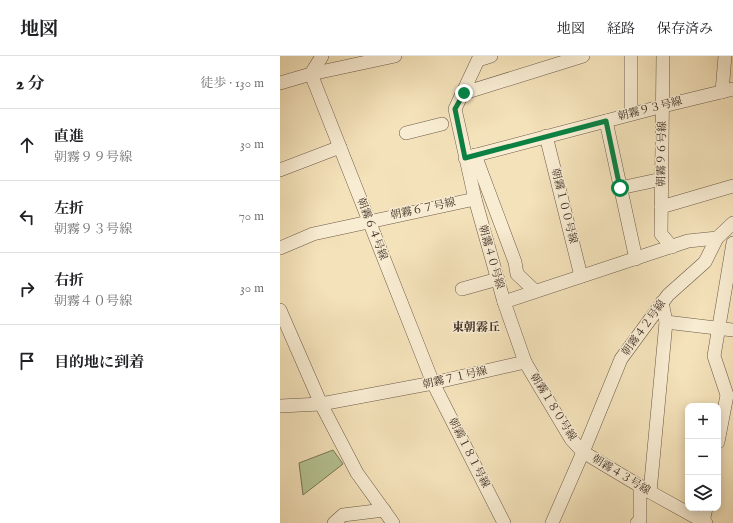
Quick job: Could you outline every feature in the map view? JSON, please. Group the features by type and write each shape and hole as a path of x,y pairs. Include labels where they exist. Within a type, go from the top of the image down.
{"street":[{"path":"311,74 322,56"},
{"path":"280,83 311,74 394,56"},
{"name":"朝霧４０号線","path":"491,56 478,60 464,93 455,109 470,156 475,199 504,302 688,241 716,238"},
{"path":"464,93 583,56"},
{"path":"631,56 631,114"},
{"name":"朝霧９６号線","path":"663,56 661,234 672,247"},
{"path":"725,56 730,92"},
{"name":"朝霧６４号線","path":"311,74 433,384"},
{"name":"朝霧９３号線","path":"470,156 663,106 730,92"},
{"path":"606,121 636,259"},
{"path":"406,133 442,124"},
{"name":"朝霧１００号線","path":"546,136 581,276"},
{"path":"280,170 340,147"},
{"path":"470,156 515,262 517,274 535,291"},
{"path":"620,188 662,178"},
{"path":"661,207 733,186"},
{"name":"朝霧６７号線","path":"280,248 313,234 475,199"},
{"name":"朝霧４２号線","path":"583,452 621,359 668,294 705,262 716,238 733,223"},
{"path":"719,439 727,395 714,356 733,243"},
{"path":"462,289 498,279"},
{"path":"504,302 526,362"},
{"path":"637,523 640,520 645,489 666,322 662,302"},
{"path":"280,310 283,326 357,473 393,523"},
{"path":"666,322 733,330"},
{"name":"朝霧７１号線","path":"322,404 433,384 526,362"},
{"name":"朝霧１８０号線","path":"526,362 571,439 583,452"},
{"name":"朝霧１８１号線","path":"433,384 504,523"},
{"path":"280,406 322,404"},
{"name":"朝霧４３号線","path":"552,523 583,452 704,523"},
{"path":"680,523 681,509"},
{"path":"334,523 343,515 384,510"},
{"path":"704,523 706,511"}],"green space":[{"path":"333,450 343,464 303,495 299,463"}],"district":[{"name":"東朝霧丘","path":"476,327"}],"route":[{"path":"464,93 455,109 465,158 606,121 620,188"}]}
